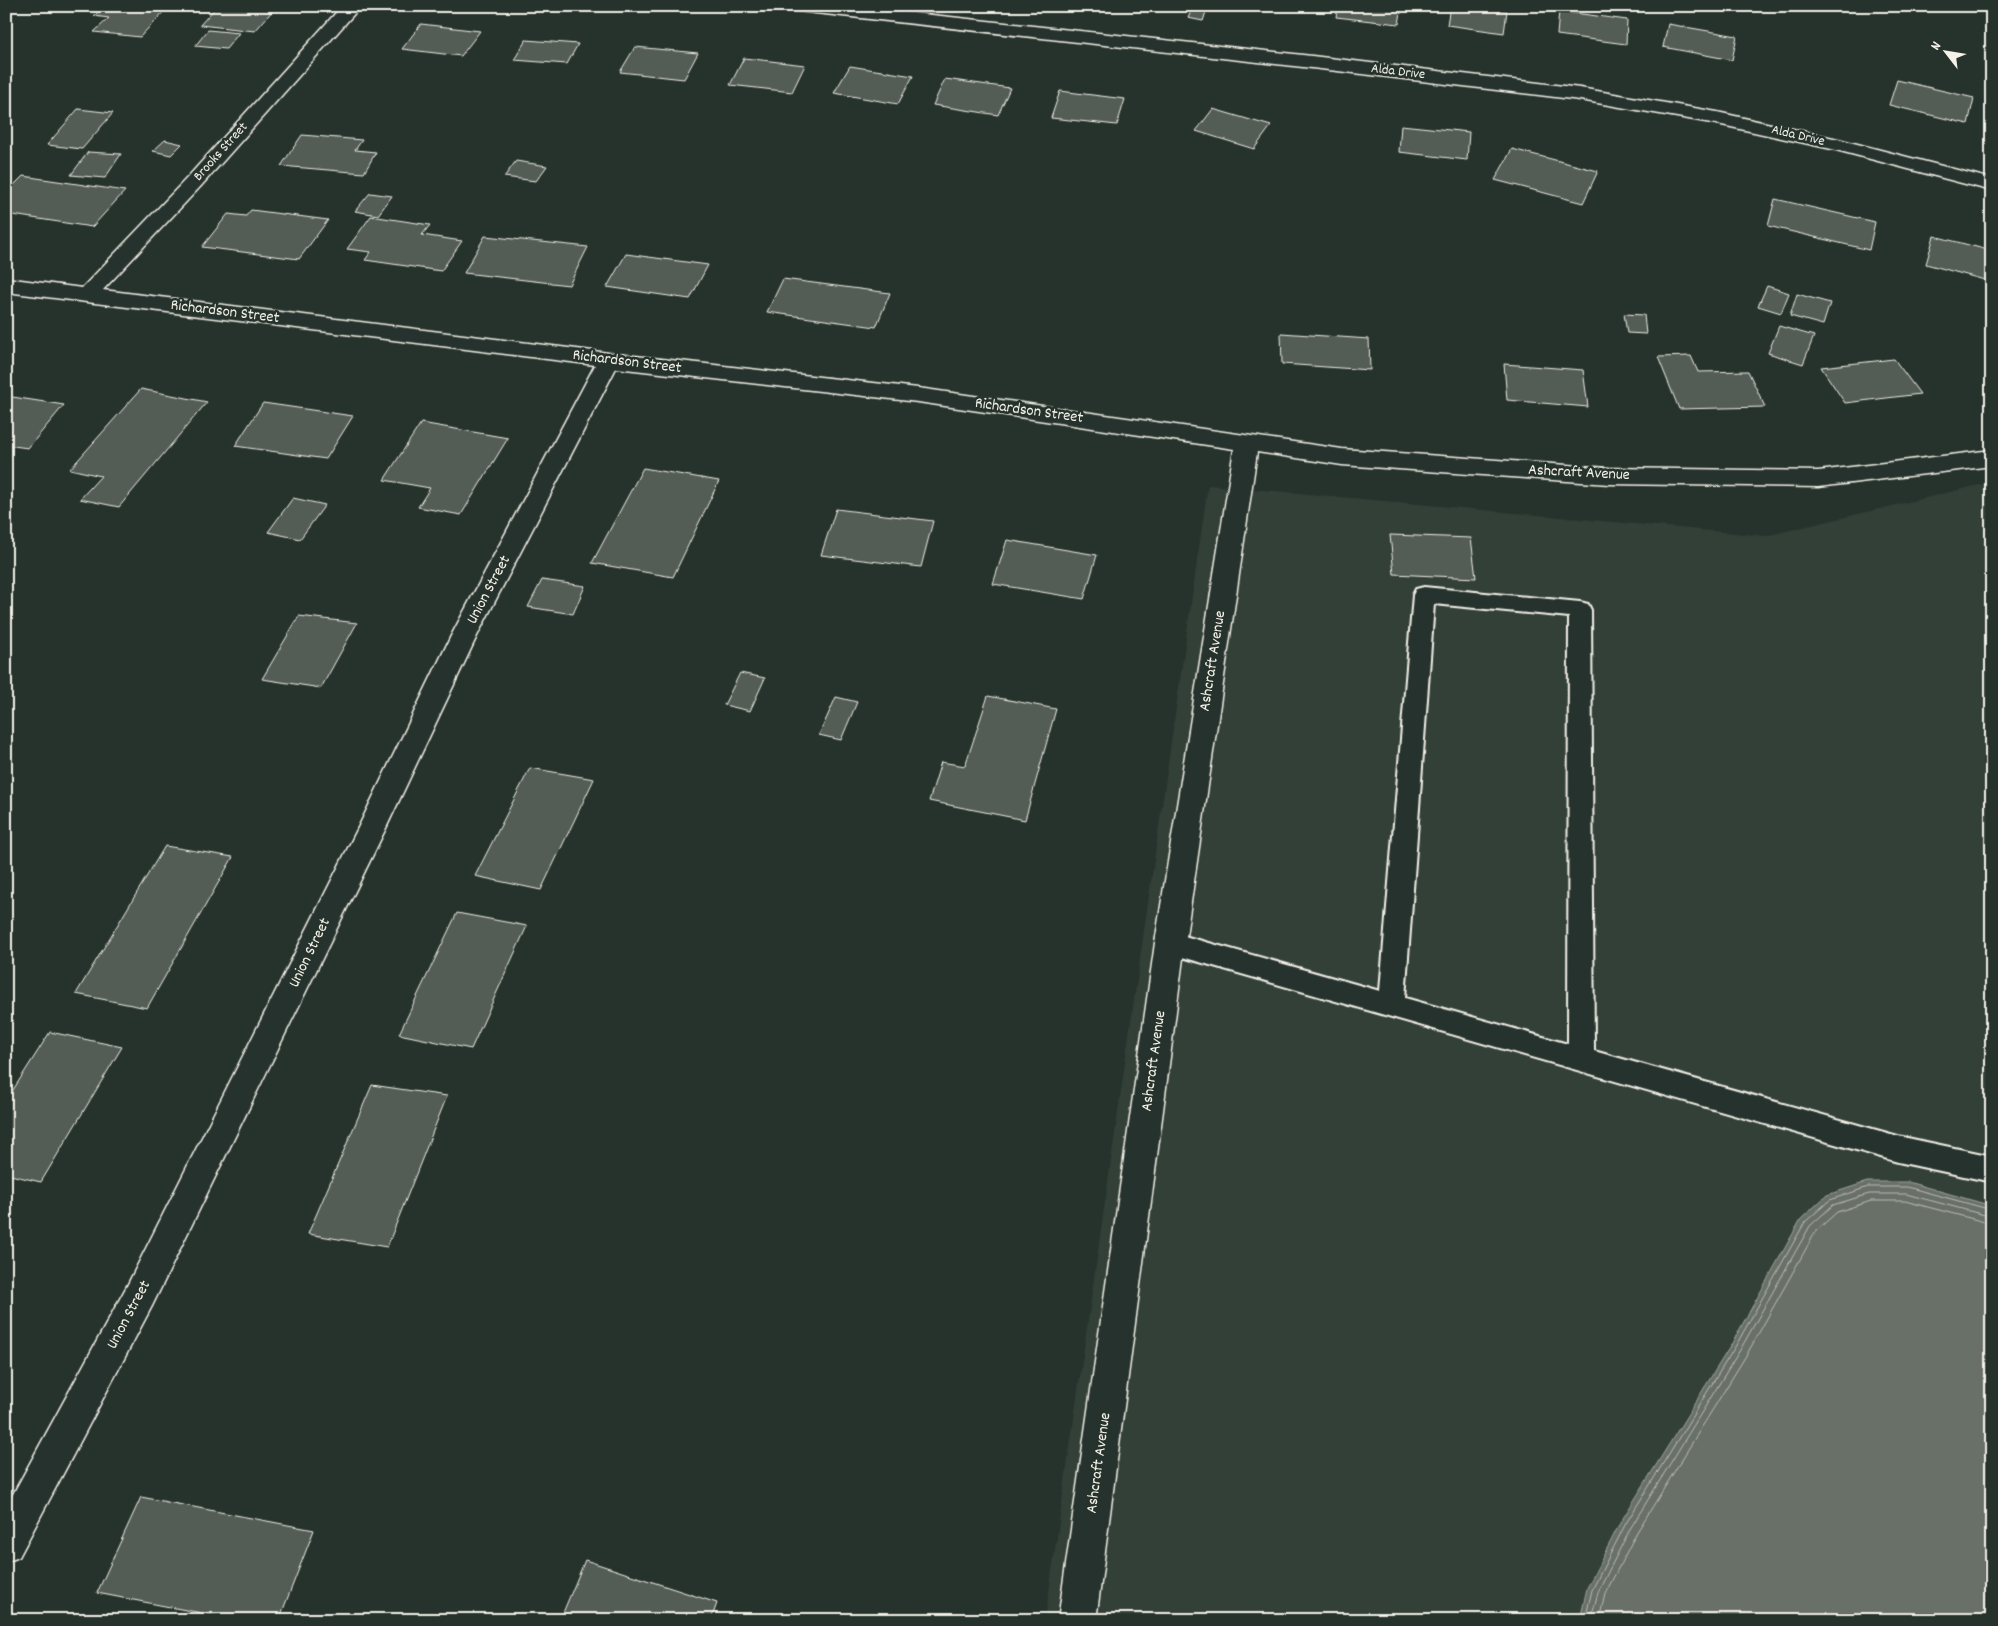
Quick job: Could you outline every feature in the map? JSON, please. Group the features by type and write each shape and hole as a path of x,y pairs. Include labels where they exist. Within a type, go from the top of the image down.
{"street":[{"name":"Brooks Street","path":"87,295 194,182 352,6"},
{"name":"Alda Drive","path":"797,6 1312,62 1580,94 1717,118 1838,145 1992,185"},
{"path":"902,16 920,6"},
{"name":"Richardson Street","path":"7,287 87,295 609,360 918,395 1246,443"},
{"name":"Union Street","path":"6,1544 140,1295 373,826 464,636 609,360"},
{"name":"Ashcraft Avenue","path":"1077,1620 1170,943 1246,443 1342,457 1609,476 1818,479 1992,458"}],"lane":[{"path":"1392,1006 1424,595 1580,610 1581,1059"},
{"path":"1170,943 1898,1148 1992,1169"}],"shaded area":[{"path":"1992,482 1992,1620 1045,1620 1208,485 1766,536"}],"water":[{"path":"1867,1182 1908,1182 1992,1206 1992,1620 1580,1620 1587,1588 1620,1523 1731,1345 1801,1219 1827,1195"}],"building":[{"path":"104,6 169,6 140,37 94,32 109,18 94,16"},
{"path":"217,6 247,6 274,9 255,31 200,25"},
{"path":"1338,6 1402,6 1399,24 1336,17"},
{"path":"1450,6 1507,11 1504,33 1447,25"},
{"path":"1193,7 1207,9 1203,21 1188,18"},
{"path":"1559,11 1627,20 1626,44 1557,35"},
{"path":"421,24 480,31 461,56 402,49"},
{"path":"1668,24 1737,36 1732,60 1663,47"},
{"path":"208,30 239,33 226,49 195,46"},
{"path":"526,40 578,44 567,64 514,60"},
{"path":"635,47 698,53 684,79 620,72"},
{"path":"744,58 805,65 792,92 730,85"},
{"path":"850,66 913,76 898,104 834,93"},
{"path":"945,79 1010,88 998,115 933,105"},
{"path":"1897,80 1974,98 1968,124 1889,105"},
{"path":"1060,91 1125,99 1117,125 1051,118"},
{"path":"78,109 113,113 82,149 47,145"},
{"path":"1213,109 1271,126 1254,149 1196,131"},
{"path":"1401,125 1469,132 1467,160 1399,152"},
{"path":"302,135 362,140 355,150 376,152 364,173 281,166"},
{"path":"165,140 182,144 171,155 153,151"},
{"path":"1512,149 1598,171 1583,203 1495,180"},
{"path":"88,152 121,154 105,178 71,175"},
{"path":"516,161 547,166 536,181 504,177"},
{"path":"23,176 125,191 92,227 6,214 6,193"},
{"path":"370,193 392,196 378,215 355,211"},
{"path":"1775,199 1875,222 1869,250 1768,226"},
{"path":"251,210 328,220 299,259 202,247 228,214 246,216"},
{"path":"371,216 430,225 422,235 462,241 441,271 365,260 371,252 347,249"},
{"path":"485,236 588,247 569,285 464,273"},
{"path":"1934,236 1992,251 1992,282 1926,264"},
{"path":"626,254 708,265 690,299 607,287"},
{"path":"783,279 890,293 876,327 767,312"},
{"path":"1767,286 1789,293 1781,313 1758,306"},
{"path":"1797,294 1830,303 1823,325 1790,316"},
{"path":"1624,314 1644,315 1646,334 1627,333"},
{"path":"1779,326 1814,336 1803,364 1768,353"},
{"path":"1281,333 1369,339 1370,370 1282,364"},
{"path":"1691,356 1698,372 1748,371 1765,407 1679,409 1658,357"},
{"path":"1894,359 1920,394 1845,403 1821,367"},
{"path":"1504,364 1583,370 1588,407 1507,400"},
{"path":"141,389 207,402 119,507 80,499 101,476 70,469"},
{"path":"6,396 64,405 28,448 6,445"},
{"path":"263,403 353,416 326,459 235,446"},
{"path":"421,423 508,438 461,515 418,507 430,488 384,480"},
{"path":"643,468 719,481 673,577 592,563"},
{"path":"293,498 325,505 300,539 268,532"},
{"path":"836,509 933,521 921,567 821,555"},
{"path":"1390,535 1471,538 1476,578 1394,574"},
{"path":"1007,540 1097,555 1084,599 993,584"},
{"path":"542,580 585,586 573,614 528,607"},
{"path":"299,616 357,623 321,688 262,679"},
{"path":"740,673 765,678 750,711 724,705"},
{"path":"988,696 1056,709 1025,820 929,801 941,762 965,766"},
{"path":"836,697 857,702 841,740 819,735"},
{"path":"530,768 594,779 541,890 475,876"},
{"path":"165,846 233,857 147,1008 76,994"},
{"path":"457,913 527,926 471,1049 399,1034"},
{"path":"50,1032 122,1047 41,1182 6,1174 6,1101"},
{"path":"372,1085 447,1096 387,1247 308,1234"},
{"path":"141,1497 314,1530 279,1620 238,1620 97,1593"},
{"path":"585,1560 717,1603 711,1620 560,1620"}]}
